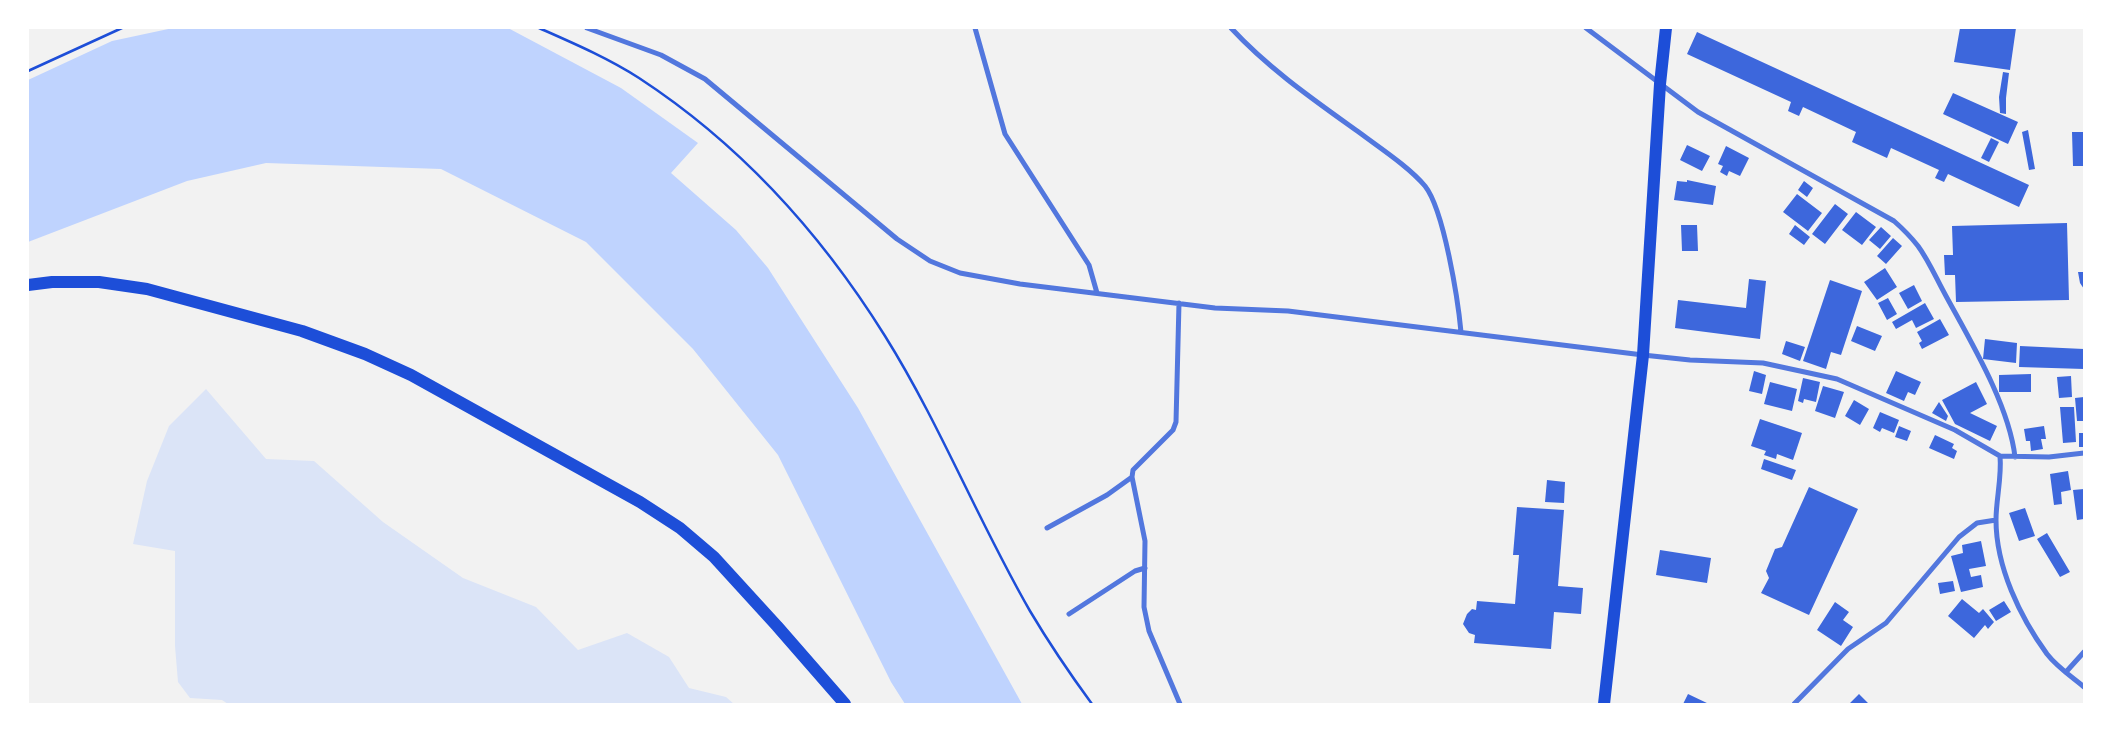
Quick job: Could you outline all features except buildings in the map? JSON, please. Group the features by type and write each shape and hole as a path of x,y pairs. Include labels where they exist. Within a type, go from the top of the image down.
{"main road":[{"path":"1604,704 1643,355 1660,84 1666,28"},
{"path":"28,285 52,282 99,282 147,289 302,331 365,354 411,375 640,502 680,528 714,557 845,704"}],"street":[{"path":"587,28 661,55 705,79 897,239 930,261 960,273 1020,284 1215,308 1288,311 1643,355 1690,360 1763,363 1837,379 1955,430 2000,456 2049,458 2084,453"},
{"path":"975,28 1006,134 1089,265 1097,293"},
{"path":"1231,28 1252,51 1278,73 1394,158 1425,186 1435,204 1441,228 1458,308 1460,332"},
{"path":"1586,28 1698,112 1894,221 1910,236 1920,248 1963,327 2005,413 2013,440 2014,457"},
{"path":"1179,303 1176,422 1173,430 1133,470 1132,477 1145,541 1144,607 1149,631 1180,704"},
{"path":"2000,456 2001,470 1996,520 2000,551 2009,585 2027,623 2048,655 2084,687"},
{"path":"1047,528 1107,495 1132,477"},
{"path":"1794,704 1848,649 1886,623 1959,537 1977,523 1996,520"},
{"path":"1069,614 1135,571 1145,568"},
{"path":"2066,672 2084,652"}],"path":[{"path":"28,71 122,28"},
{"path":"539,28 587,50 638,77 685,110 733,150 786,202 841,272 886,337 935,426 1029,609 1058,657 1092,704"}],"shaded area":[{"path":"206,389 266,459 314,461 383,522 463,578 536,607 578,650 627,633 669,657 689,688 726,697 734,704 228,704 222,700 190,698 178,682 175,646 175,551 133,544 147,481 169,426"}],"water":[{"path":"173,28 508,28 621,88 698,143 671,173 736,230 768,268 858,408 1022,704 905,704 891,682 778,455 693,349 586,242 441,169 266,163 187,181 28,242 28,80 112,41"}]}
